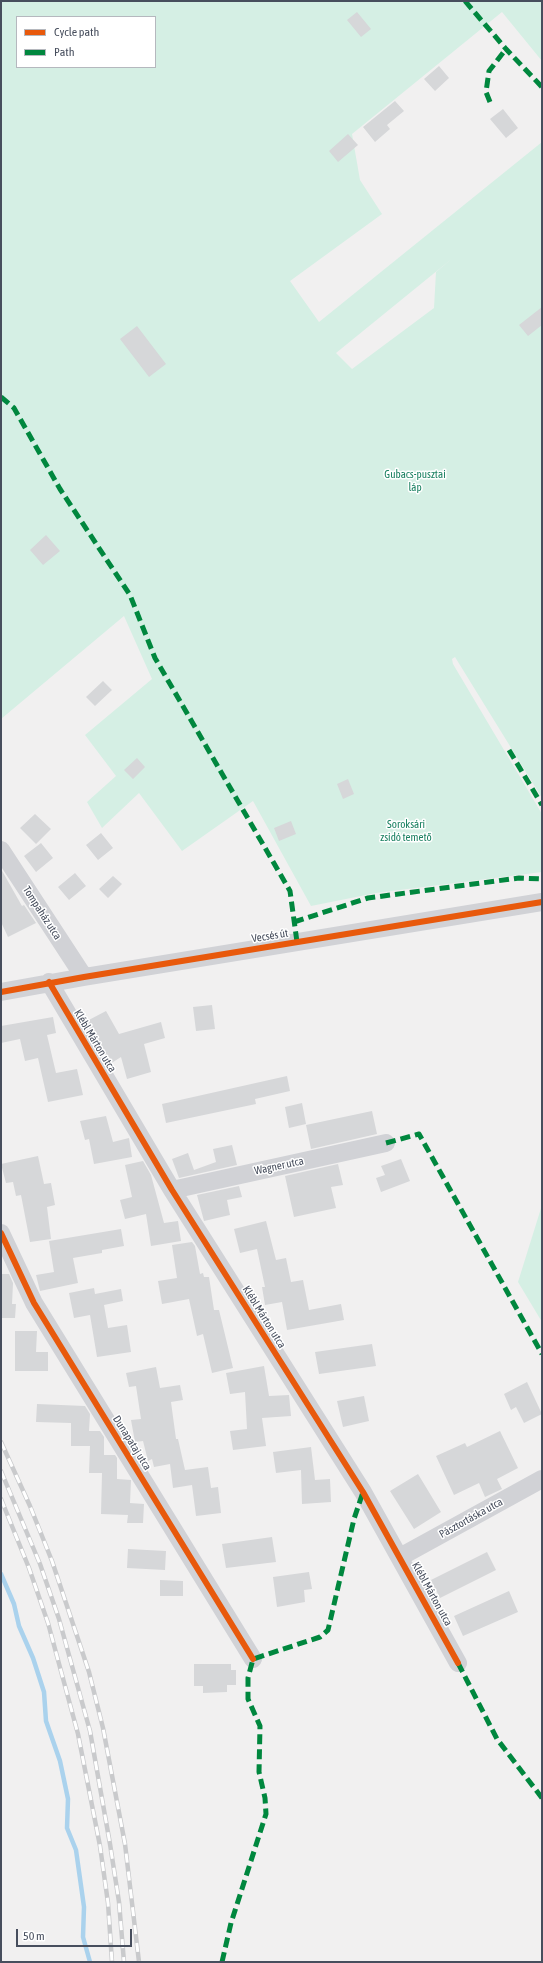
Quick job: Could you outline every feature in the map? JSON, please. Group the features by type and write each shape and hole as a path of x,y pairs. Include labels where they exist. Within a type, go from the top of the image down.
{"street":[{"name":"Tompaház utca","path":"1,850 84,976"},
{"name":"Vecsés út","path":"1,992 84,976 542,902"},
{"name":"Klébl Márton utca","path":"49,982 172,1190 363,1492 458,1664"},
{"name":"Wagner utca","path":"172,1190 386,1143"},
{"name":"Dunapataj utca","path":"1,1233 34,1303 253,1659"},
{"name":"Pásztortáska utca","path":"400,1557 542,1479"}],"green space":[{"path":"1,1 542,1 542,61 502,12 352,134 360,180 382,214 290,281 319,322 542,142 542,798 455,657 452,659 453,664 542,814 542,872 376,893 311,906 253,801 182,851 139,793 102,828 87,802 116,776 85,735 152,679 124,616 1,719","holes":["454,257 436,272 434,308 352,369 336,353"]},
{"path":"542,1205 542,1322 518,1282"}],"building":[{"path":"357,12 371,29 361,37 347,20"},
{"path":"439,66 449,78 435,91 424,79"},
{"path":"395,101 404,111 387,125 390,129 375,142 363,127"},
{"path":"503,109 518,128 506,138 490,119"},
{"path":"348,134 358,145 338,162 329,151"},
{"path":"542,307 542,325 528,336 519,325"},
{"path":"137,326 166,364 149,377 120,339"},
{"path":"46,535 60,551 43,565 30,550"},
{"path":"103,681 112,690 95,706 86,697"},
{"path":"137,758 145,767 133,779 124,770"},
{"path":"348,779 354,794 343,799 337,784"},
{"path":"35,814 51,829 36,844 20,828"},
{"path":"291,821 296,834 279,841 274,828"},
{"path":"101,833 113,848 98,860 86,845"},
{"path":"41,843 53,858 36,872 24,856"},
{"path":"1,869 22,906 24,905 36,923 8,937 1,922"},
{"path":"75,873 86,886 69,900 58,887"},
{"path":"113,876 122,884 108,898 99,889"},
{"path":"212,1005 215,1029 196,1031 193,1007"},
{"path":"106,1011 119,1034 161,1022 165,1038 144,1044 151,1072 127,1079 121,1057 110,1064 85,1022"},
{"path":"53,1017 56,1033 47,1035 56,1073 77,1069 83,1095 48,1102 38,1058 25,1061 20,1039 1,1043 1,1026"},
{"path":"287,1076 290,1091 255,1099 256,1104 166,1123 162,1104"},
{"path":"302,1103 306,1124 289,1128 285,1107"},
{"path":"372,1111 377,1134 311,1149 306,1125"},
{"path":"106,1116 113,1142 129,1138 132,1157 94,1164 89,1139 85,1140 80,1121"},
{"path":"232,1145 237,1165 179,1178 172,1159 188,1153 194,1170 216,1162 213,1149"},
{"path":"38,1156 44,1184 51,1183 55,1205 47,1207 51,1239 30,1242 21,1195 16,1196 13,1182 6,1183 1,1164"},
{"path":"401,1159 410,1181 381,1192 376,1178 385,1175 381,1166"},
{"path":"143,1161 151,1175 164,1223 178,1221 181,1241 151,1246 146,1214 125,1219 120,1200 132,1197 125,1165"},
{"path":"338,1164 343,1185 331,1187 336,1208 294,1217 285,1176"},
{"path":"239,1186 242,1197 227,1200 230,1215 204,1221 197,1195"},
{"path":"266,1221 276,1260 286,1258 291,1282 303,1280 309,1310 341,1304 344,1320 287,1330 282,1302 265,1305 262,1287 265,1287 257,1249 240,1253 234,1229"},
{"path":"121,1229 124,1246 102,1250 102,1253 73,1258 78,1283 40,1291 36,1275 54,1272 49,1241"},
{"path":"192,1242 195,1246 200,1274 203,1273 204,1277 209,1277 214,1310 219,1310 233,1368 212,1373 203,1334 197,1336 189,1299 162,1304 158,1281 177,1278 172,1245"},
{"path":"1,1274 9,1274 13,1283 12,1304 16,1304 15,1318 1,1318"},
{"path":"94,1288 95,1294 121,1289 123,1301 104,1305 108,1328 127,1325 131,1352 97,1357 90,1315 74,1318 69,1293"},
{"path":"15,1331 37,1331 36,1352 48,1352 48,1371 15,1371"},
{"path":"372,1344 376,1366 319,1374 315,1352"},
{"path":"264,1366 269,1396 289,1395 291,1416 262,1418 266,1446 233,1450 230,1431 247,1429 245,1392 230,1394 226,1373"},
{"path":"156,1367 160,1388 180,1385 183,1400 171,1402 176,1439 178,1439 185,1470 208,1467 211,1488 218,1487 221,1513 196,1516 192,1485 173,1488 170,1464 154,1467 152,1459 148,1461 143,1441 135,1442 131,1420 141,1419 136,1386 129,1387 126,1373"},
{"path":"527,1382 542,1414 524,1423 516,1407 511,1410 504,1394"},
{"path":"364,1396 369,1421 343,1427 337,1401"},
{"path":"37,1404 85,1406 90,1414 89,1431 100,1431 104,1437 104,1455 115,1455 117,1458 117,1479 131,1480 130,1503 144,1504 143,1523 127,1523 128,1515 101,1514 102,1473 89,1473 90,1446 71,1446 71,1423 36,1422"},
{"path":"500,1431 518,1468 497,1479 502,1489 485,1497 479,1483 454,1495 436,1456 465,1443 467,1447"},
{"path":"311,1447 315,1480 330,1479 331,1502 302,1504 301,1470 276,1473 273,1452"},
{"path":"418,1474 441,1512 414,1529 390,1491"},
{"path":"272,1537 276,1562 226,1568 222,1544"},
{"path":"128,1549 166,1551 165,1570 127,1568"},
{"path":"487,1552 496,1570 440,1598 431,1580"},
{"path":"309,1572 312,1589 304,1590 305,1602 277,1607 273,1577"},
{"path":"160,1580 183,1581 183,1596 160,1596"},
{"path":"509,1591 518,1612 463,1636 454,1616"},
{"path":"194,1664 231,1664 231,1670 236,1670 236,1685 227,1685 227,1692 203,1693 203,1686 194,1686"}],"waterway":[{"path":"1,1574 14,1604 19,1626 33,1658 44,1692 46,1721 60,1761 68,1799 67,1828 76,1850 84,1907 83,1937 90,1962"}],"railway":[{"path":"1,1442 30,1506 52,1561 89,1672 103,1728 125,1844 139,1962"},
{"path":"1,1471 40,1564 59,1619 90,1731 119,1902 124,1962"},
{"path":"1,1499 29,1568 48,1623 78,1734 100,1846 108,1903 112,1962"}],"marked path":[{"path":"465,1 506,49 542,87"},
{"path":"490,102 486,92 489,71 506,49"},
{"path":"1,397 14,408 60,489 130,595 155,658 290,891 297,942"},
{"path":"509,750 542,805"},
{"path":"294,922 368,898 519,878 542,879"},
{"path":"386,1143 419,1134 542,1354"},
{"path":"222,1962 231,1923 266,1814 265,1798 259,1772 260,1726 248,1699 248,1678 253,1659 320,1637 328,1630 354,1519 363,1492"},
{"path":"458,1663 497,1739 542,1798"}],"cycle path":[{"path":"1,992 542,902"},
{"path":"49,982 172,1190 363,1492 458,1663"},
{"path":"1,1233 34,1303 253,1659"}],"park label":[{"name":"Gubacs-pusztai láp","path":"415,481"},
{"name":"Soroksári zsidó temető","path":"406,831"}]}
